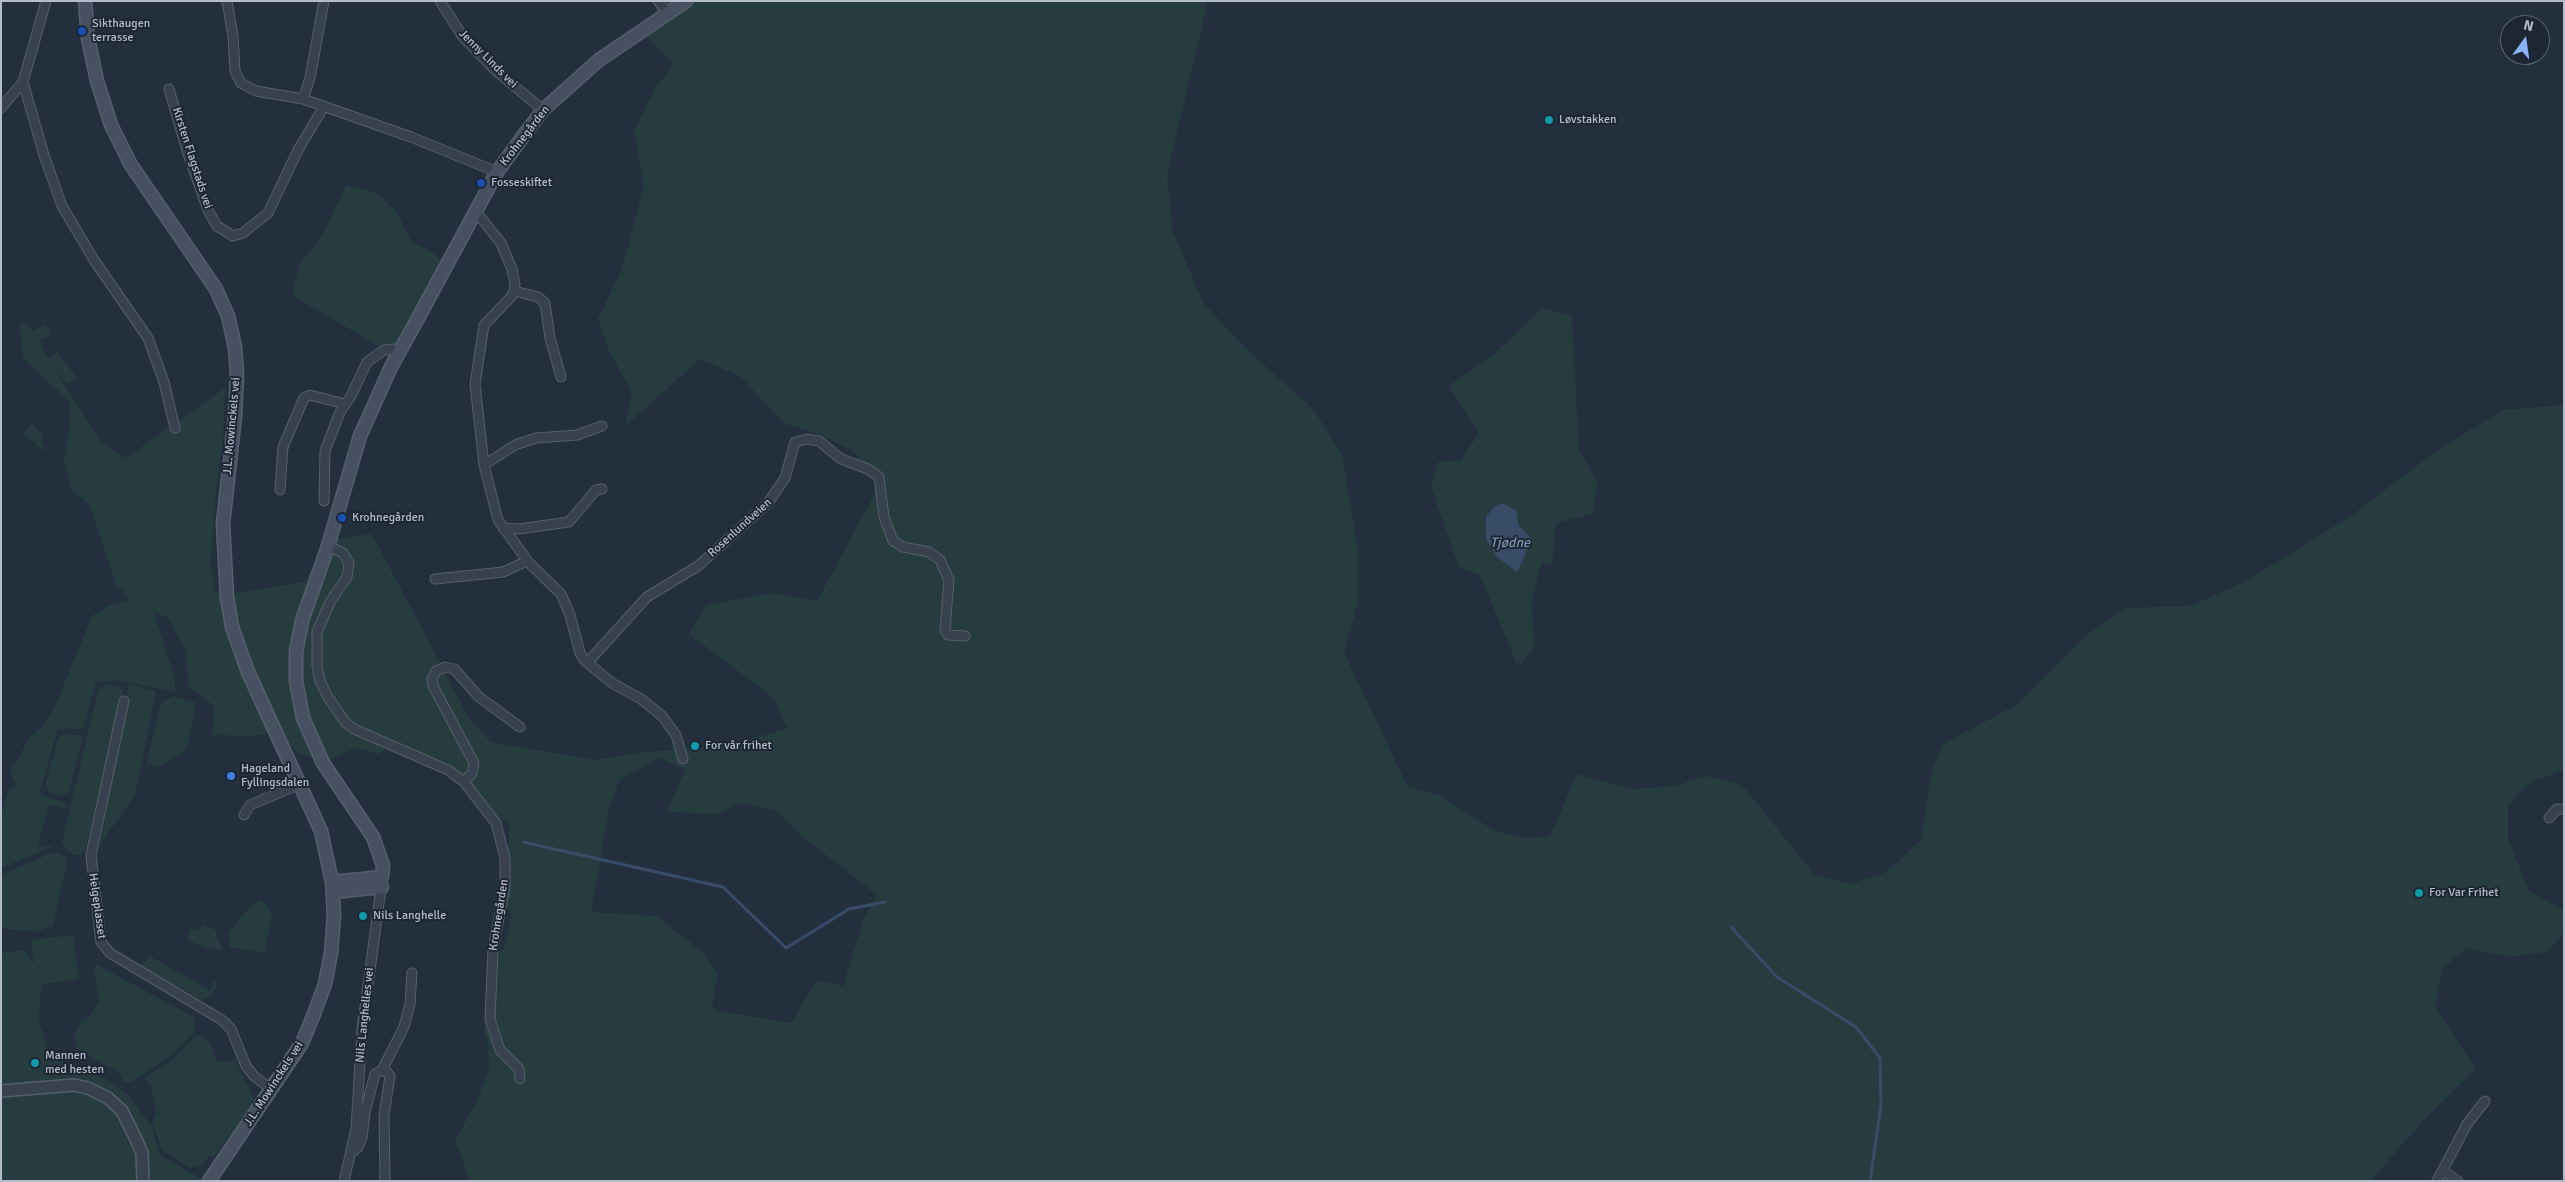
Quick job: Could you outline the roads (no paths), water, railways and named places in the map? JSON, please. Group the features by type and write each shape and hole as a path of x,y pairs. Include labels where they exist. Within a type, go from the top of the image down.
{"main road":[{"name":"J.L. Mowinckels vei","path":"85,1 88,38 97,81 110,125 149,194 216,289 228,316 235,347 237,375 223,524 227,597 238,648 321,831 333,887 331,953 325,984 302,1042 209,1181"},
{"name":"Krohnegården","path":"382,882 380,850 374,837 323,763 302,718 295,670 302,621 328,546 360,436 400,352 497,172 543,110 599,60 686,1"},
{"path":"333,887 382,882"}],"street":[{"path":"1,108 22,82 46,1"},
{"path":"227,1 233,36 235,71 241,83 256,91 303,99 324,108 411,137 497,172"},
{"path":"303,99 310,78 324,1"},
{"name":"Jenny Linds vei","path":"440,1 459,32 469,44 509,82 543,110"},
{"path":"658,1 668,12"},
{"path":"22,82 62,206 94,260 148,338 164,382 175,428"},
{"name":"Kirsten Flagstads vei","path":"170,89 208,210 217,226 233,236 244,233 268,213 298,150 324,108"},
{"path":"475,214 481,218 501,243 512,269 514,291 487,320 483,333 474,392 484,465 492,500 503,528 527,561 560,594 570,615 580,653 587,663 612,683 641,699 662,716 676,734 683,759"},
{"path":"514,291 538,297 545,303 551,344 561,377"},
{"path":"324,501 325,451 345,404 367,362 384,350 393,349 400,352"},
{"path":"280,490 283,447 304,398 310,395 345,404"},
{"path":"484,465 514,445 536,438 577,435 602,426"},
{"name":"Rosenlundveien","path":"587,663 647,597 698,566 768,503 785,478 795,442 807,439 819,441 842,459 868,469 879,477 882,510 893,541 903,547 929,552 940,560 949,580 945,630 948,635 965,636"},
{"path":"503,528 519,529 569,522 596,490 602,490"},
{"name":"Krohnegården","path":"328,546 343,553 349,563 346,577 330,602 317,632 317,666 320,681 328,697 345,722 354,729 448,770 464,782 496,823 503,851 506,887 493,949 490,1019 500,1050 519,1069 520,1079"},
{"path":"435,579 503,572 527,561"},
{"path":"464,782 472,773 474,763 433,686 432,679 436,671 445,667 454,670 479,697 520,727"},
{"name":"Helgeplasset","path":"124,701 91,855 101,942 110,953 222,1020 231,1030 246,1066 254,1076 272,1089"},
{"path":"244,816 250,805 300,784"},
{"path":"2549,818 2557,809 2564,809"},
{"name":"Nils Langhelles vei","path":"344,1181 356,1129 367,977 382,882"},
{"name":"Nils Langhelles vei","path":"351,1152 361,1142 365,1112 375,1074 382,1070 404,1027 410,1004 412,973"},
{"name":"Nils Langhelles vei","path":"382,1070 390,1076 384,1115 385,1181"},
{"path":"1,1091 74,1086 88,1088 108,1098 122,1111 142,1153 143,1181"},
{"path":"2437,1181 2467,1124 2485,1101"},
{"path":"2443,1171 2458,1181"}],"water":[{"name":"Tjødne","path":"1502,503 1517,511 1518,524 1532,540 1517,572 1497,557 1486,539 1486,517 1495,506"}],"waterway":[{"path":"523,842 723,887 786,948 849,909 885,902"},
{"path":"1731,927 1777,977 1856,1027 1880,1058 1881,1105 1870,1181"}],"place":[{"name":"Sikthaugen terrasse","path":"82,31"},
{"name":"Løvstakken","path":"1549,120"},
{"name":"Fosseskiftet","path":"481,183"},
{"name":"Krohnegården","path":"342,518"},
{"name":"For vår frihet","path":"695,746"},
{"name":"Hageland Fyllingsdalen","path":"231,776"},
{"name":"For Var Frihet","path":"2419,893"},
{"name":"Nils Langhelle","path":"363,916"},
{"name":"Mannen med hesten","path":"35,1063"}]}
